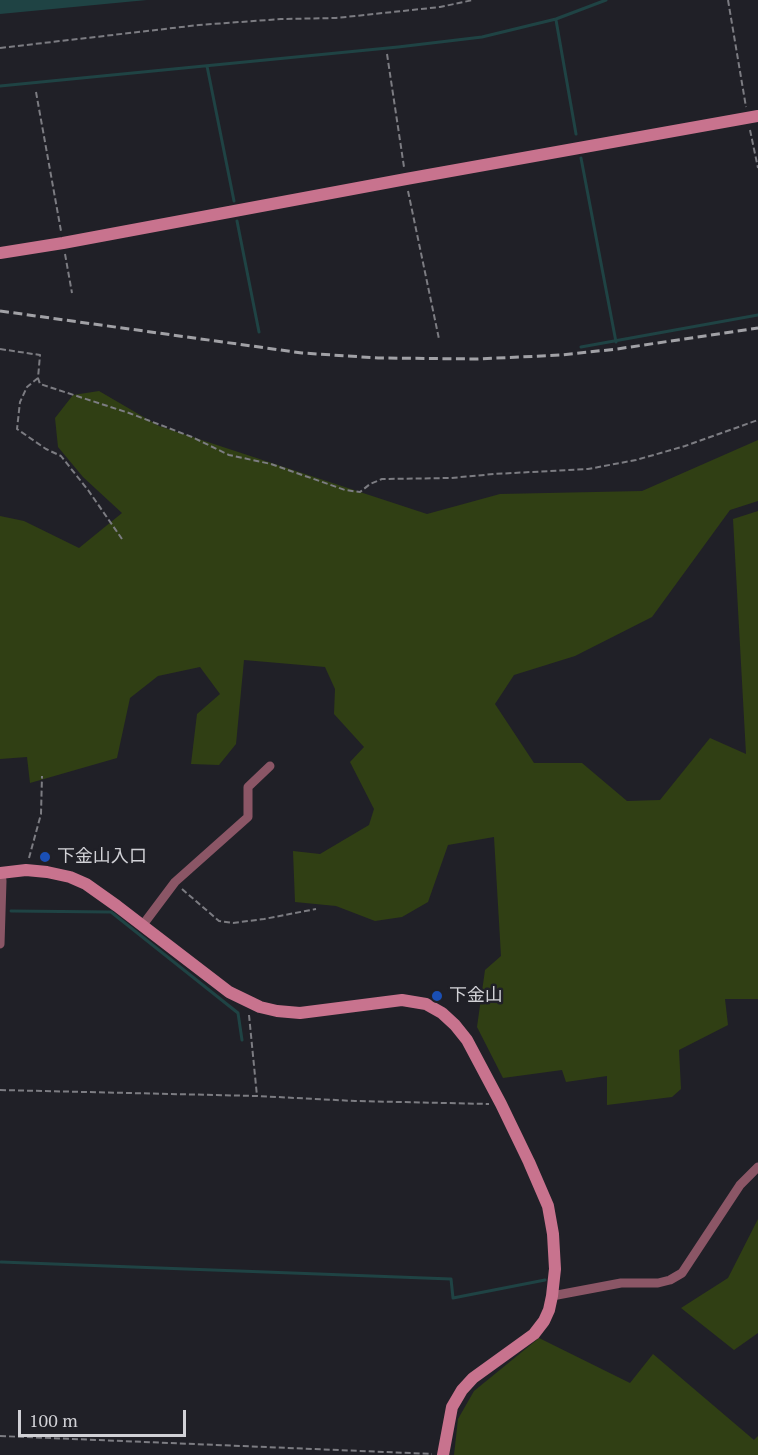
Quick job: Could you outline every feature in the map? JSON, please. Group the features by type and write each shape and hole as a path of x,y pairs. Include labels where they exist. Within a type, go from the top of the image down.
{"street":[{"path":"0,253 753,117"},
{"path":"142,926 176,882 248,817 248,787 270,766"},
{"path":"0,944 2,881 0,873 26,870 48,872 70,877 86,884 229,992 260,1007 300,1013 402,1000 426,1004 442,1013 455,1025 467,1040 501,1104 548,1206 553,1234 555,1269 552,1296 544,1321 534,1334 473,1378 462,1390 452,1407 443,1455"},
{"path":"552,1296 621,1283 670,1280 682,1273 740,1185 758,1167"}],"path":[{"path":"0,48 199,25 281,19 336,18 440,7 473,0"},
{"path":"728,0 753,117 758,168"},
{"path":"387,54 406,179 439,339"},
{"path":"36,92 72,293"},
{"path":"0,349 40,355 38,378 40,384 129,413 192,437 229,455 271,464 345,490 360,492 370,484 382,479 451,478 588,469 636,460 685,446 758,420"},
{"path":"38,378 27,387 20,402 17,429 46,449 62,456 122,539"},
{"path":"26,870 41,814 42,776"},
{"path":"176,882 219,921 233,923 316,909"},
{"path":"248,1002 257,1096"},
{"path":"0,1090 501,1104"},
{"path":"0,1436 443,1455"}],"green space":[{"path":"99,391 159,426 427,514 500,494 642,491 758,440 758,501 730,510 652,617 575,656 514,675 495,704 534,763 582,763 627,801 660,800 710,738 746,754 733,519 758,511 758,999 725,999 728,1025 679,1050 681,1089 672,1097 607,1105 607,1076 566,1082 562,1070 503,1078 477,1027 485,970 501,956 494,837 448,845 428,902 402,917 375,921 336,906 295,902 293,851 320,854 369,825 374,809 350,762 364,747 334,714 335,689 325,667 244,660 236,744 219,765 191,764 197,714 220,694 200,667 158,676 130,698 117,758 30,783 27,757 0,759 0,516 24,521 79,548 122,513 83,477 58,447 55,418 73,395"},
{"path":"758,1219 758,1333 734,1350 681,1308 728,1278"},
{"path":"539,1338 630,1383 653,1354 754,1440 758,1436 758,1455 454,1455 458,1419 474,1391"}],"shaded area":[{"path":"0,0 147,0 0,14"}],"waterway":[{"path":"0,86 482,37 556,19 606,0"},
{"path":"556,20 576,134"},
{"path":"207,66 234,201"},
{"path":"581,158 616,342"},
{"path":"237,221 259,332"},
{"path":"581,347 758,315"},
{"path":"11,911 111,912 238,1013 242,1040"},
{"path":"1,1262 451,1279 453,1298 545,1280"}],"railway":[{"path":"0,311 302,353 378,358 478,359 561,355 758,328"}],"place":[{"name":"下金山入口","path":"45,857"},
{"name":"下金山","path":"437,996"}]}
